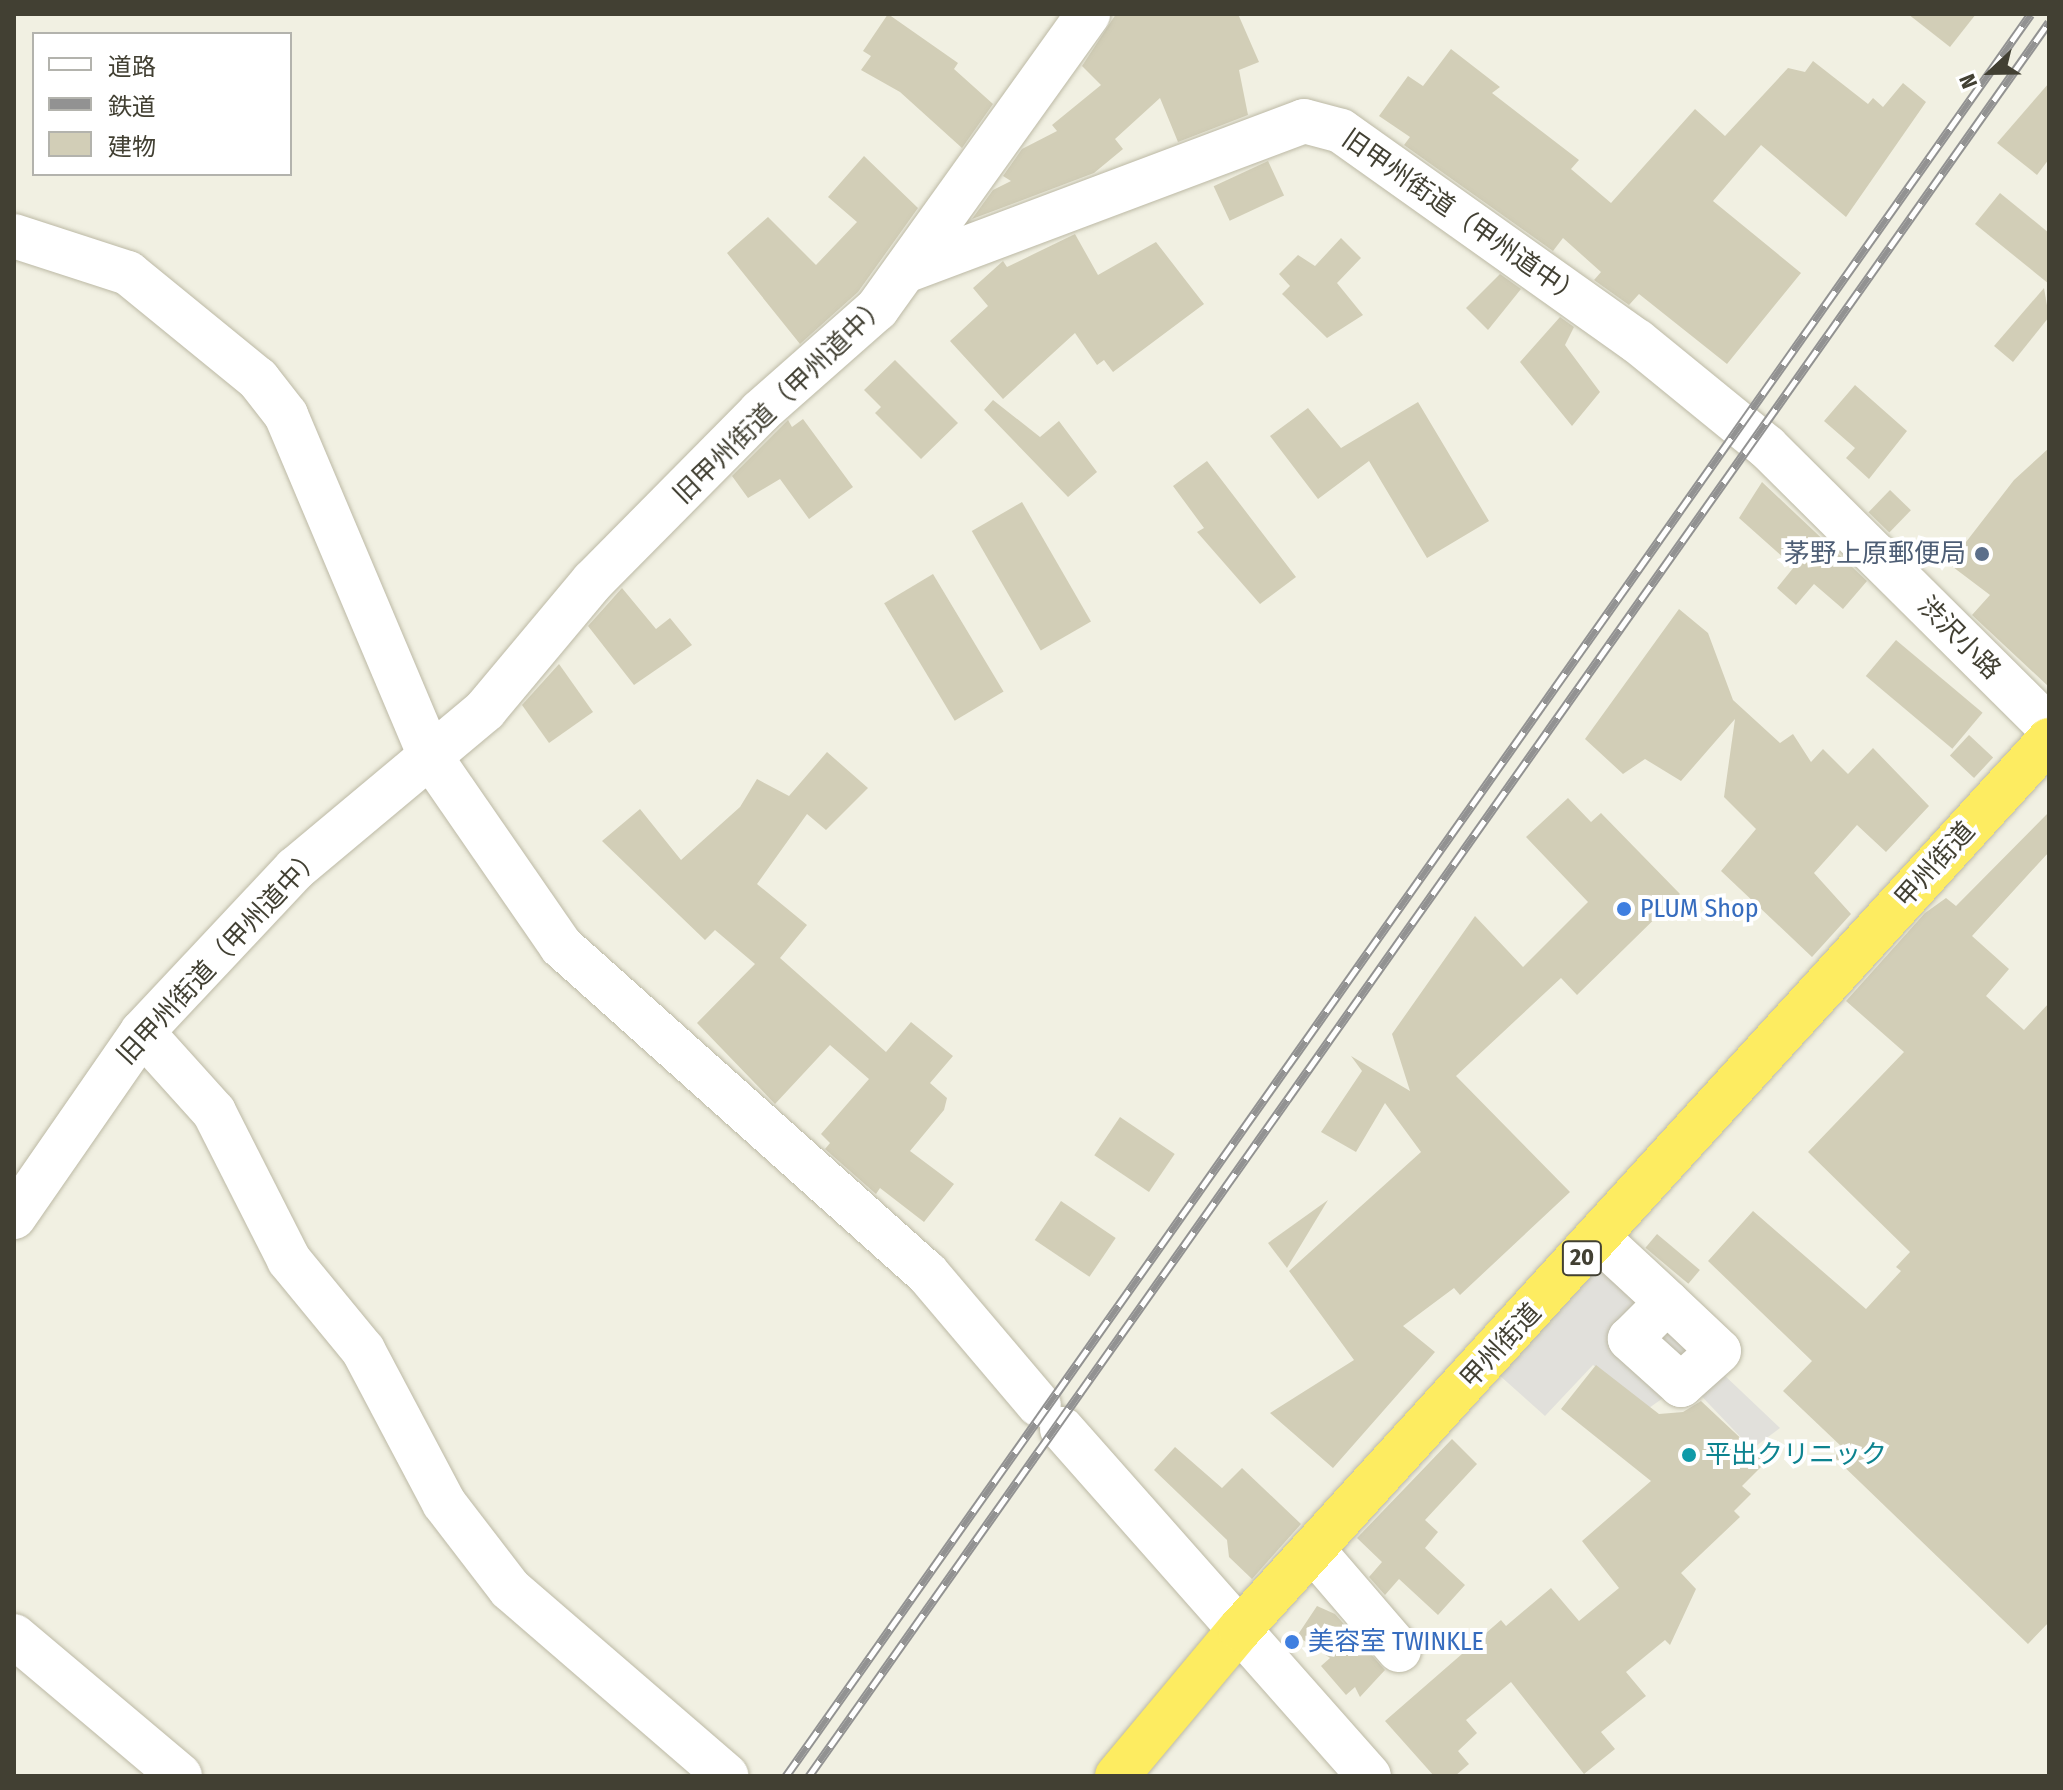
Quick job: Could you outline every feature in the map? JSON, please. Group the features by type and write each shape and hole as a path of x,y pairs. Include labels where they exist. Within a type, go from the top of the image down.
{"highway":[{"name":"甲州街道","path":"1117,1776 1240,1629 1599,1239 2049,740"}],"street":[{"path":"908,270 1088,14"},
{"name":"旧甲州街道（甲州道中）","path":"14,1217 142,1032 295,869 485,710 593,581 760,412 877,309 908,270 1304,121 1341,131 1637,341 1728,419 1767,447"},
{"path":"14,236 128,273 258,379 286,415 430,756 561,946 927,1273 1369,1776"},
{"name":"渋沢小路","path":"1767,447 2049,727"},
{"path":"142,1032 214,1112 289,1260 363,1350 444,1503 510,1589 727,1776"},
{"path":"1599,1239 1667,1302"},
{"path":"1313,1550 1399,1650"},
{"path":"14,1636 180,1776"}],"shaded area":[{"path":"1604,1261 1780,1428 1752,1449 1687,1381 1649,1408 1593,1365 1545,1416 1498,1374"}],"building":[{"path":"888,14 958,63 954,69 993,104 962,148 900,92 861,70 871,56 863,51"},
{"path":"1116,14 1238,14 1259,62 1239,70 1248,115 1178,142 1160,98 1115,139 1123,149 1094,173 972,219 993,190 1011,181 1003,176 1022,149 1057,131 1052,125 1101,85 1082,66"},
{"path":"1908,14 1976,14 1950,47"},
{"path":"1451,49 1500,87 1492,93 1579,160 1571,169 1611,203 1695,109 1725,136 1788,68 1805,72 1813,61 1868,104 1873,98 1883,107 1903,83 1926,102 1846,217 1761,145 1713,201 1801,273 1727,364 1639,294 1629,305 1594,280 1601,272 1563,238 1553,251 1404,145 1410,137 1379,116 1408,76 1423,86"},
{"path":"2049,83 2049,159 2037,175 1997,143"},
{"path":"864,156 918,208 858,292 800,344 727,253 768,217 816,265 857,222 828,197"},
{"path":"1268,161 1284,195 1230,221 1214,186"},
{"path":"2000,193 2049,233 2049,284 1975,224"},
{"path":"1075,234 1098,275 1156,242 1204,304 1113,372 1104,360 1097,365 1075,333 1003,399 950,341 988,306 973,288 1003,261 1007,267"},
{"path":"1341,238 1361,258 1337,283 1363,315 1327,338 1282,294 1290,286 1279,274 1298,255 1315,266"},
{"path":"1500,274 1521,289 1488,330 1466,308"},
{"path":"2044,288 2049,317 2013,362 1994,346"},
{"path":"1560,317 1574,327 1565,345 1600,392 1572,426 1520,362"},
{"path":"895,360 958,423 921,459 875,413 881,407 864,390"},
{"path":"1855,385 1907,431 1869,479 1846,458 1855,448 1824,421"},
{"path":"993,400 1040,437 1059,421 1097,472 1068,497 984,410"},
{"path":"1418,402 1489,521 1427,558 1369,461 1318,499 1270,436 1308,408 1341,448"},
{"path":"803,419 853,487 809,519 780,479 748,498 732,476 788,420 792,427"},
{"path":"2049,448 2049,687 1972,615 1990,595 1949,564 2014,480"},
{"path":"1207,461 1296,577 1260,604 1197,532 1204,528 1173,486"},
{"path":"1762,482 1867,581 1843,609 1814,584 1796,605 1777,588 1794,567 1739,518"},
{"path":"1890,490 1911,510 1889,532 1868,512"},
{"path":"1022,502 1091,622 1041,651 972,531"},
{"path":"933,574 1004,691 955,721 884,603"},
{"path":"622,588 656,629 670,618 692,645 634,685 588,626"},
{"path":"1679,609 1708,633 1733,700 1780,743 1793,734 1811,762 1823,749 1848,774 1873,748 1929,806 1886,852 1857,825 1814,873 1851,914 1812,957 1721,871 1756,829 1724,797 1735,719 1681,781 1645,759 1623,774 1585,739"},
{"path":"1896,640 1983,713 1952,749 1866,676"},
{"path":"559,664 593,712 549,743 522,705"},
{"path":"1969,735 1993,758 1974,778 1950,755"},
{"path":"827,752 868,788 826,830 807,814 757,884 807,925 780,958 886,1052 911,1022 953,1056 930,1083 947,1098 944,1110 910,1151 954,1184 924,1222 880,1188 876,1194 825,1149 830,1143 821,1134 869,1079 830,1045 775,1104 697,1023 755,964 715,930 705,940 602,841 640,809 681,860 740,807 757,779 789,796"},
{"path":"1568,798 1591,822 1601,813 1680,894 1577,995 1561,978 1456,1076 1570,1192 1460,1295 1454,1288 1403,1326 1435,1352 1333,1468 1270,1413 1354,1360 1289,1271 1421,1152 1385,1103 1356,1152 1321,1132 1362,1071 1351,1056 1410,1091 1392,1034 1475,916 1523,967 1588,902 1526,837"},
{"path":"2049,812 2049,852 1972,936 2009,969 1986,996 2024,1030 2049,1003 2049,1622 2028,1644 1834,1457 1843,1448 1783,1391 1812,1361 1708,1261 1753,1211 1866,1309 1901,1271 1896,1267 1910,1252 1808,1152 1904,1052 1846,1001 1925,913 1946,898 1956,906"},
{"path":"1120,1117 1175,1154 1149,1192 1094,1155"},
{"path":"1328,1200 1287,1268 1268,1243"},
{"path":"1061,1201 1116,1238 1089,1277 1035,1240"},
{"path":"1657,1234 1700,1270 1688,1284 1645,1248"},
{"path":"1596,1365 1659,1414 1683,1412 1701,1401 1766,1462 1742,1486 1751,1494 1734,1511 1740,1517 1681,1573 1696,1589 1670,1645 1665,1640 1626,1672 1646,1696 1601,1732 1615,1749 1584,1774 1511,1682 1466,1720 1477,1733 1458,1751 1469,1764 1455,1776 1434,1776 1385,1721 1501,1620 1506,1626 1551,1588 1579,1621 1619,1588 1582,1541 1651,1481 1561,1409"},
{"path":"1452,1439 1477,1464 1425,1520 1438,1532 1425,1548 1465,1585 1438,1615 1399,1579 1385,1595 1369,1577 1382,1562 1357,1538"},
{"path":"1175,1447 1222,1488 1242,1468 1301,1524 1252,1579 1229,1557 1227,1540 1154,1470"},
{"path":"1317,1606 1335,1614 1385,1670 1360,1697 1355,1687 1346,1695 1321,1666 1330,1658 1297,1636"}],"railway":[{"path":"786,1776 2031,14"},
{"path":"809,1776 2049,22"}],"place":[{"name":"茅野上原郵便局","path":"1982,554"},
{"name":"PLUM Shop","path":"1624,909"},
{"name":"平出クリニック","path":"1689,1455"},
{"name":"美容室 TWINKLE","path":"1292,1642"}]}
